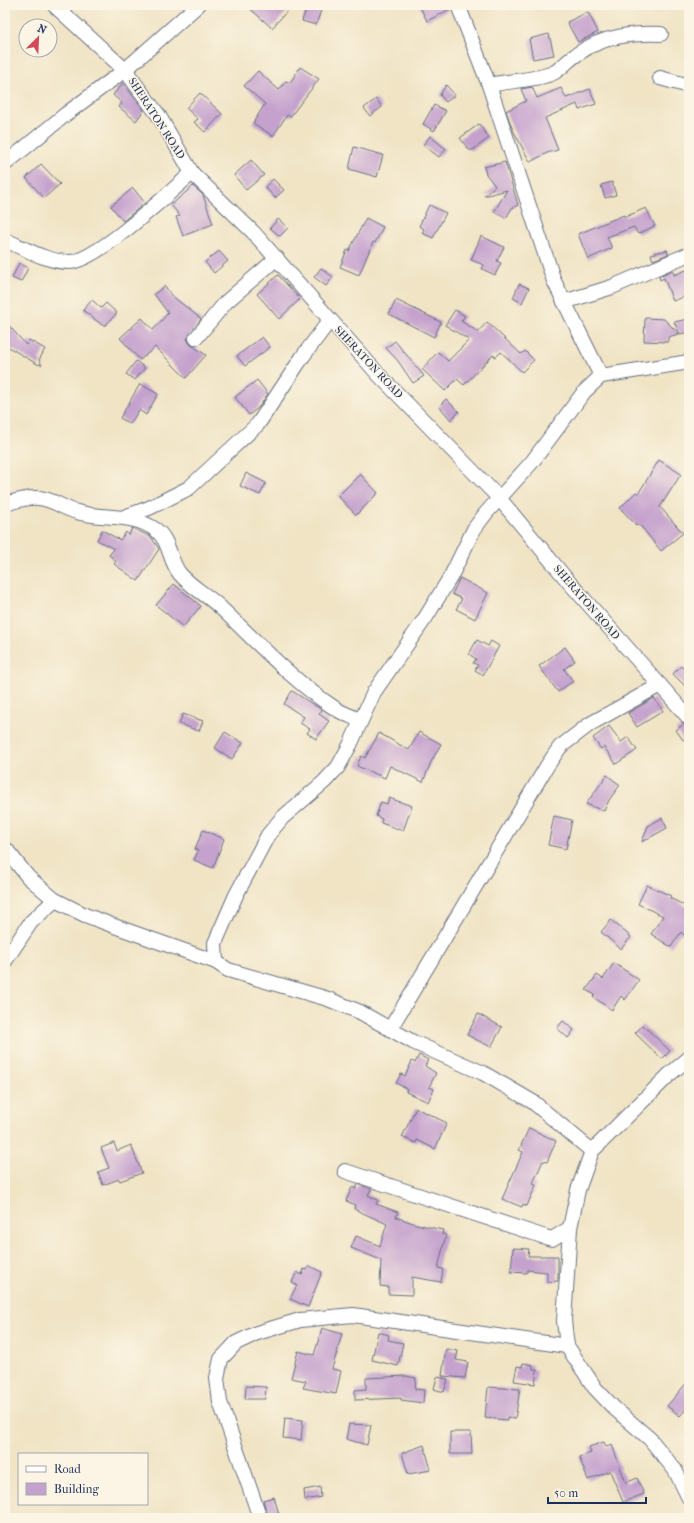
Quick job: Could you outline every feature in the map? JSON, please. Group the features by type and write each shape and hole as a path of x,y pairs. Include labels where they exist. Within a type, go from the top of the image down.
{"street":[{"name":"SHERATON ROAD","path":"54,5 125,70 159,116 192,173 253,232 378,374 499,498 568,581 689,718"},
{"path":"5,164 66,114 125,70 198,5"},
{"path":"458,5 489,84 554,281 600,376"},
{"path":"489,84 545,76 555,72 580,52 617,36 660,34"},
{"path":"660,78 689,86"},
{"path":"5,240 44,257 69,262 84,259 101,248 192,173"},
{"path":"564,302 612,287 689,254"},
{"path":"196,338 226,302 277,258"},
{"path":"124,517 149,508 189,488 212,468 258,424 302,356 330,320"},
{"path":"216,962 215,943 236,896 268,835 282,818 338,768 374,692 426,617 451,576 474,529 499,498 532,462 584,392 600,376 689,362"},
{"path":"5,504 39,497 78,513 124,517 144,523 157,530 168,546 172,559 180,573 191,585 221,608 259,645 303,684 334,708 360,720"},
{"path":"390,1029 547,766 560,747 590,724 660,685"},
{"path":"5,848 28,876 55,900 85,915 110,925 216,962 228,970 328,999 360,1012 413,1042 483,1073 514,1090 544,1110 592,1152"},
{"path":"5,961 31,922 55,900"},
{"path":"689,1058 670,1074 592,1152 578,1190 570,1228 564,1321 567,1346 595,1388 614,1408 650,1439 675,1470 689,1498"},
{"path":"345,1171 552,1239 570,1228"},
{"path":"260,1518 220,1402 217,1378 221,1359 236,1343 257,1333 300,1320 353,1315 567,1346"}],"building":[{"path":"246,5 283,5 288,10 272,28"},
{"path":"419,5 450,5 450,9 427,21"},
{"path":"307,6 321,10 316,25 302,21"},
{"path":"588,12 598,32 578,42 567,22"},
{"path":"549,34 554,55 533,59 529,39"},
{"path":"300,67 319,79 290,117 287,115 273,136 253,123 265,104 244,86 258,71 279,90 286,81 290,83"},
{"path":"123,83 144,110 136,121 119,107 122,103 113,95"},
{"path":"446,85 455,95 446,102 440,95"},
{"path":"532,87 537,98 561,88 566,98 590,89 596,104 579,110 577,104 545,118 558,150 547,153 530,162 512,128 506,111 526,101 521,89"},
{"path":"200,93 222,114 205,132 194,122 198,119 186,108"},
{"path":"376,99 382,107 370,116 364,108"},
{"path":"434,105 446,111 434,131 423,124"},
{"path":"479,124 489,138 473,150 469,150 460,138"},
{"path":"430,136 446,149 439,157 423,145"},
{"path":"354,147 383,155 377,177 349,169"},
{"path":"251,160 264,175 246,190 234,175"},
{"path":"505,162 518,205 512,208 506,218 494,212 507,190 484,196 495,186 486,174 484,167"},
{"path":"41,164 60,184 44,198 26,178"},
{"path":"273,179 284,190 275,198 265,187"},
{"path":"612,182 616,195 605,198 601,185"},
{"path":"193,186 203,195 213,224 183,236 176,217 180,216 171,205"},
{"path":"133,188 145,203 123,221 111,206"},
{"path":"429,205 446,213 433,238 422,233 424,229 419,226"},
{"path":"646,208 655,226 638,234 634,227 607,237 612,248 588,259 578,234 624,215 625,217"},
{"path":"366,218 383,227 375,243 373,242 359,275 340,267 347,250 349,251"},
{"path":"278,219 288,228 280,236 270,228"},
{"path":"481,236 504,247 497,261 501,263 495,275 482,269 484,265 471,260"},
{"path":"667,250 668,254 653,260 651,254"},
{"path":"219,251 228,261 214,273 205,262"},
{"path":"19,263 28,268 21,282 12,278"},
{"path":"321,268 333,277 326,286 314,277"},
{"path":"673,270 674,275 686,270 689,277 689,295 673,301 664,278 660,280 659,276"},
{"path":"278,275 300,299 279,319 257,294"},
{"path":"519,284 529,288 522,303 513,298"},
{"path":"165,286 171,295 201,319 187,339 190,344 206,355 186,378 155,347 140,360 120,338 142,318 153,330 168,313 154,294"},
{"path":"92,300 101,308 106,303 117,313 106,325 102,325 83,310"},
{"path":"396,300 441,322 434,337 389,314"},
{"path":"455,310 465,316 461,321 478,332 487,322 521,354 525,351 534,360 522,372 501,352 496,357 493,355 464,385 457,379 445,391 422,369 438,352 448,361 469,340 445,325"},
{"path":"645,318 664,319 679,334 668,337 668,342 644,341"},
{"path":"689,319 689,332 680,334 674,322"},
{"path":"5,321 26,345 29,340 45,349 39,360 42,365 37,364 5,345"},
{"path":"262,337 270,347 245,366 237,356"},
{"path":"395,341 424,376 413,383 398,361 386,348"},
{"path":"136,361 145,368 135,380 126,374"},
{"path":"257,380 268,394 259,407 249,415 235,397"},
{"path":"140,384 158,394 146,415 139,410 130,424 120,418"},
{"path":"446,399 459,412 451,420 439,406"},
{"path":"659,460 681,474 660,507 683,533 661,551 639,524 637,526 620,508 636,492 638,494"},
{"path":"246,473 266,483 260,495 240,486"},
{"path":"360,474 378,493 356,515 338,496"},
{"path":"132,528 151,537 159,549 138,581 114,564 116,561 109,555 114,549 97,540 102,530 120,540 126,532 129,535"},
{"path":"460,578 488,593 475,619 456,609 462,599 452,594"},
{"path":"174,584 201,606 183,627 156,605"},
{"path":"477,640 488,646 491,641 499,646 483,675 475,670 478,665 473,663 476,659 469,654"},
{"path":"565,647 575,661 564,669 573,681 558,692 539,666"},
{"path":"681,666 689,674 689,690 673,674"},
{"path":"292,691 322,710 319,714 329,721 316,739 307,733 310,729 300,723 304,717 284,704"},
{"path":"654,698 663,711 637,727 628,713"},
{"path":"183,714 203,721 199,731 179,724"},
{"path":"684,724 689,731 689,735 683,740 676,730"},
{"path":"609,726 621,742 628,737 637,750 616,764 604,747 601,749 593,738"},
{"path":"225,732 243,743 232,759 215,748"},
{"path":"419,732 441,744 431,762 423,782 390,766 385,778 357,766 361,756 365,758 379,733 409,750"},
{"path":"607,775 620,785 609,800 604,811 586,804"},
{"path":"389,798 412,806 403,831 381,823 382,819 376,816 381,802 387,804"},
{"path":"554,816 572,820 566,849 548,845"},
{"path":"662,818 667,828 642,842 648,826"},
{"path":"203,830 224,839 213,868 194,860 198,851 195,849"},
{"path":"647,885 671,896 670,898 689,908 689,940 681,932 671,947 651,934 663,916 638,904"},
{"path":"611,920 631,937 621,949 601,932"},
{"path":"614,963 639,980 625,1000 621,996 612,1010 593,997 595,995 586,990 597,975 603,979"},
{"path":"478,1014 502,1027 491,1047 467,1035"},
{"path":"563,1021 574,1030 568,1038 557,1028"},
{"path":"643,1025 670,1051 662,1059 635,1033"},
{"path":"419,1055 428,1060 425,1066 436,1073 429,1087 434,1089 428,1102 406,1092 407,1089 396,1083 401,1074 405,1076 412,1061 415,1063"},
{"path":"416,1108 447,1123 435,1149 417,1140 416,1143 402,1137"},
{"path":"529,1128 556,1141 547,1162 543,1161 533,1183 536,1185 527,1206 523,1204 522,1207 502,1199 523,1152 519,1150"},
{"path":"114,1143 117,1151 131,1145 142,1173 103,1185 98,1172 109,1168 101,1148"},
{"path":"358,1184 371,1189 368,1195 378,1200 376,1204 398,1212 396,1217 416,1224 443,1230 442,1234 446,1235 438,1268 443,1269 441,1282 412,1277 412,1295 388,1294 388,1287 380,1286 381,1260 351,1248 356,1236 380,1246 387,1224 354,1209 355,1205 346,1201 352,1187 356,1189"},
{"path":"513,1248 529,1249 528,1256 558,1256 558,1281 547,1282 547,1272 527,1270 527,1273 511,1272"},
{"path":"309,1266 322,1272 308,1307 290,1299 297,1285 292,1282 297,1272 302,1275 304,1269 307,1270"},
{"path":"322,1328 342,1334 332,1369 341,1371 336,1394 303,1388 306,1381 291,1378 298,1351 314,1355"},
{"path":"378,1332 389,1335 388,1340 403,1343 398,1366 372,1360"},
{"path":"446,1349 458,1351 456,1360 468,1362 465,1378 442,1376"},
{"path":"523,1363 533,1365 533,1369 537,1370 535,1384 514,1381 517,1366 522,1367"},
{"path":"406,1376 416,1378 415,1389 424,1390 423,1403 401,1400 401,1398 355,1400 355,1390 366,1389 366,1378"},
{"path":"437,1377 448,1379 444,1392 434,1389"},
{"path":"689,1380 689,1406 680,1416 667,1406"},
{"path":"246,1386 266,1387 265,1399 245,1399"},
{"path":"488,1387 520,1389 515,1419 507,1417 507,1420 485,1418"},
{"path":"285,1418 303,1420 301,1440 283,1438"},
{"path":"349,1424 371,1425 367,1445 346,1439"},
{"path":"450,1432 471,1432 472,1454 450,1454"},
{"path":"604,1442 606,1447 612,1445 626,1483 637,1478 644,1494 623,1502 610,1471 588,1480 579,1457 591,1453 589,1447"},
{"path":"424,1445 431,1470 408,1474 402,1453"},
{"path":"320,1487 321,1497 305,1500 304,1490"},
{"path":"274,1497 279,1514 268,1518 263,1500"}]}
